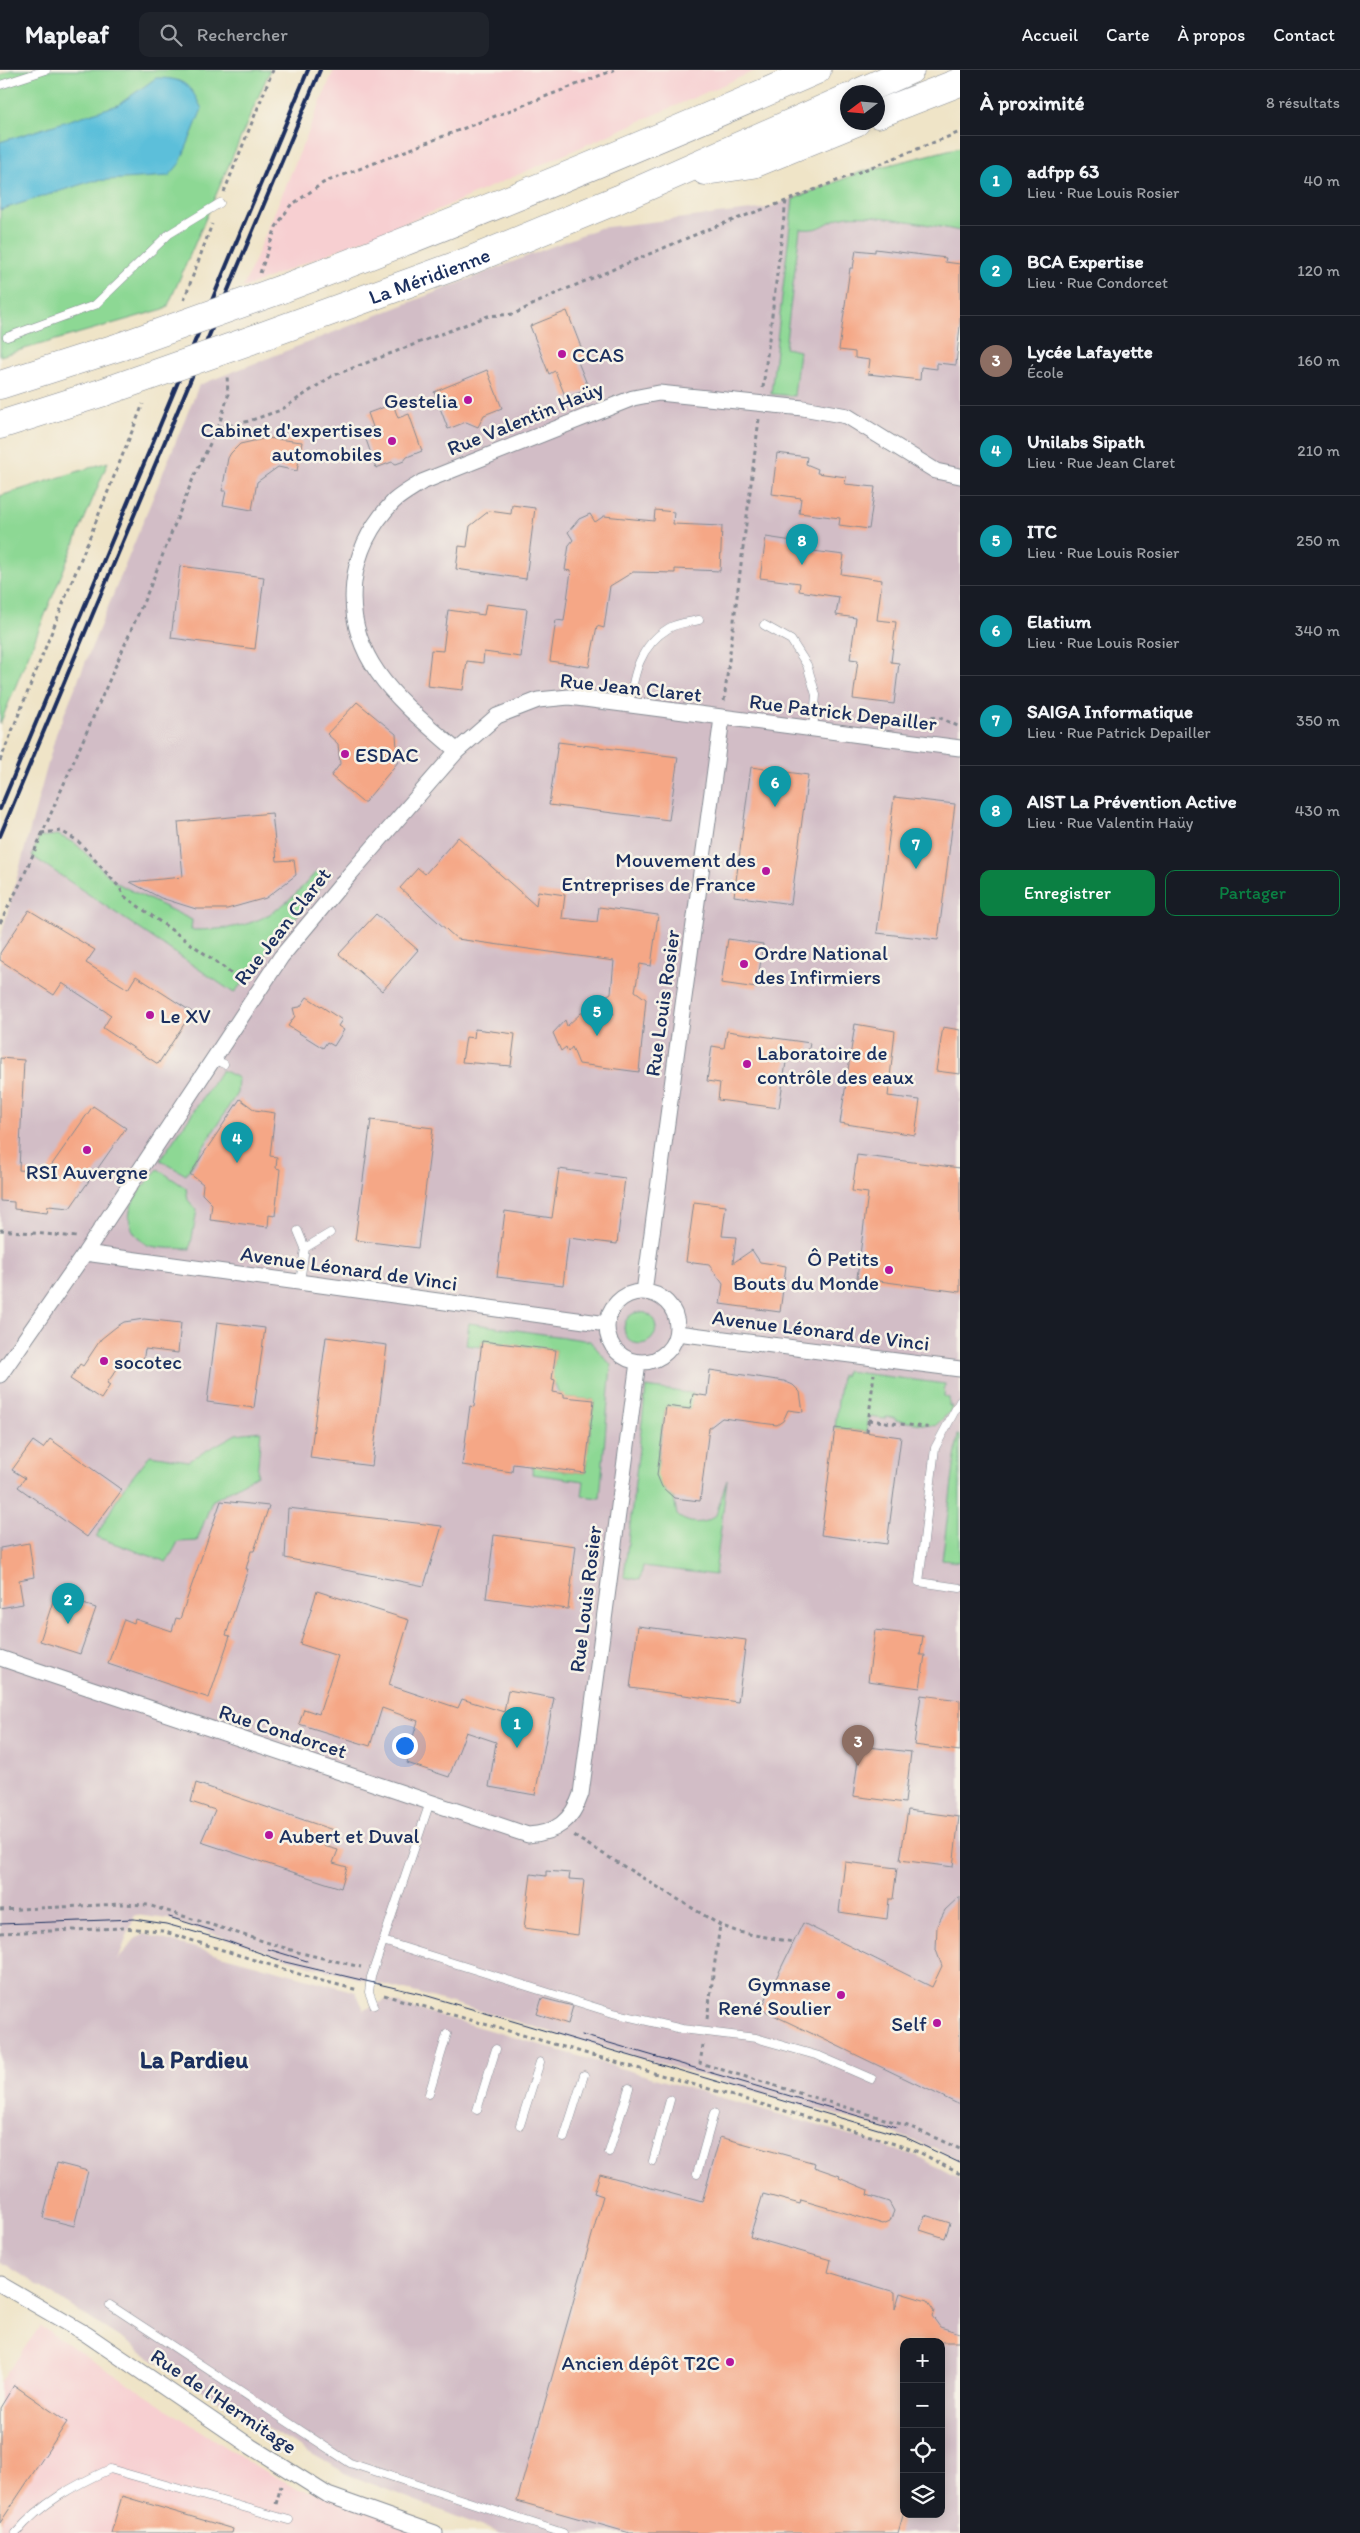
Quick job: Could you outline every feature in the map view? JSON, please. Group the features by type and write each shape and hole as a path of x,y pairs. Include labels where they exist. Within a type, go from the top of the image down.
{"highway":[{"name":"La Méridienne","path":"0,385 122,346 270,283 404,243 672,133 817,70"},
{"path":"876,85 910,70"},
{"path":"885,111 960,82"},
{"name":"La Méridienne","path":"0,425 104,392 469,261 674,175 840,102"},
{"path":"674,175 753,164 840,129"}],"street":[{"name":"Rue Valentin Haüy","path":"457,751 397,697 378,673 366,651 356,620 352,592 358,556 373,527 395,500 422,482 634,398 659,392 803,408 847,416 936,471 960,476"},
{"name":"Rue Jean Claret","path":"0,1375 218,1062 255,995 281,957 457,751 497,716 538,700 569,697 722,718"},
{"name":"Rue Patrick Depailler","path":"722,718 960,748"},
{"name":"Rue Louis Rosier","path":"644,1292 722,718"},
{"name":"Avenue Léonard de Vinci","path":"85,1253 607,1324"},
{"path":"644,1292 655,1295 669,1306 676,1321 677,1333 672,1346 663,1356 651,1361 638,1362 625,1358 615,1349 608,1337 607,1324 611,1311 619,1301 631,1294 644,1292"},
{"name":"Avenue Léonard de Vinci","path":"677,1333 960,1369"},
{"name":"Rue Louis Rosier","path":"557,1828 576,1808 580,1794 638,1362"},
{"name":"Rue Condorcet","path":"0,1658 528,1835 543,1834 557,1828"},
{"name":"Rue de l'Hermitage","path":"0,2284 86,2334 286,2469 328,2494 435,2533"}],"lane":[{"path":"0,85 46,70"},
{"path":"7,337 95,305 169,234 220,203"},
{"path":"629,705 635,670 648,646 670,628 699,620"},
{"path":"764,625 791,640 807,666 816,695 812,730"},
{"path":"298,1231 306,1248 300,1282"},
{"path":"306,1248 330,1233"},
{"path":"960,1401 935,1448 919,1582 960,1588"},
{"path":"374,2005 369,1992 374,1970 430,1802"},
{"path":"383,1941 587,2003 613,2013 671,2027 756,2038 819,2056 872,2079"},
{"path":"430,2094 448,2034"},
{"path":"476,2110 496,2048"},
{"path":"520,2125 540,2062"},
{"path":"564,2138 584,2074"},
{"path":"609,2152 629,2088"},
{"path":"653,2161 670,2100"},
{"path":"697,2174 714,2113"},
{"path":"110,2305 350,2463 563,2533"},
{"path":"16,2533 24,2524 69,2487 110,2469 288,2520"}],"path":[{"path":"270,283 276,227 290,206 323,183 614,70"},
{"path":"217,429 281,410 332,376 488,316 514,314 649,254 960,132"},
{"path":"764,378 786,201"},
{"path":"0,923 22,882 41,833 150,587 192,481 217,429 228,396 226,378 229,369"},
{"path":"722,718 757,435"},
{"path":"0,761 77,572"},
{"path":"931,717 940,718 960,728"},
{"path":"41,833 61,832 78,841 120,888 124,896 222,966 255,995"},
{"path":"0,1230 94,1239"},
{"path":"867,1432 876,1358"},
{"path":"869,1420 938,1429"},
{"path":"557,1828 720,1926 738,1932 793,1942"},
{"path":"0,1910 121,1904 148,1905 301,1953 374,1970"},
{"path":"720,1926 700,2063 911,2127 960,2149"},
{"path":"0,1933 124,1928 162,1931 316,1979 436,2009 858,2132 919,2152 960,2174"},
{"path":"765,1937 767,1930"},
{"path":"273,2516 286,2469"}],"shaded area":[{"path":"334,70 757,70 442,208 243,288"},
{"path":"960,147 960,2161 939,2150 872,2125 421,1994 317,1968 168,1919 135,1915 118,1960 135,1939 144,1934 356,1992 364,2010 386,2000 857,2137 917,2156 960,2179 960,2533 499,2533 349,2475 220,2402 0,2261 0,940 56,734 199,385 599,228 768,208 861,172"},
{"path":"40,2326 248,2462 299,2489 328,2495 436,2533 0,2533 0,2383"}],"green space":[{"path":"11,70 270,70 167,308 0,356 0,75"},
{"path":"960,147 960,231 867,216 843,217 814,229 800,229 785,348 799,351 794,396 771,394 793,199 861,172"},
{"path":"108,462 0,724 0,496"},
{"path":"58,835 76,844 114,881 192,920 191,930 232,927 263,918 289,900 317,871 332,873 234,993 32,856 39,837"},
{"path":"222,1070 238,1078 237,1093 186,1175 160,1160"},
{"path":"158,1169 186,1188 188,1200 197,1210 190,1249 160,1248 149,1245 139,1239 131,1226 129,1217 134,1199"},
{"path":"640,1312 646,1313 651,1317 655,1322 655,1334 651,1339 646,1343 640,1344 634,1343 629,1339 625,1334 624,1328 625,1322 629,1317 634,1313"},
{"path":"469,1323 590,1341 611,1365 600,1498 582,1496 584,1481 532,1474 534,1451 541,1468 585,1473 594,1400 564,1397 564,1394 559,1393 552,1379 556,1350 482,1341 481,1347 466,1345"},
{"path":"846,1371 945,1384 944,1396 949,1398 949,1406 952,1406 950,1412 935,1426 895,1420 895,1418 869,1417 867,1432 835,1428 841,1375 844,1376"},
{"path":"646,1387 697,1394 693,1397 690,1409 666,1406 658,1456 658,1470 665,1492 674,1498 677,1515 691,1522 707,1521 716,1515 727,1479 715,1575 643,1566 640,1580 624,1577"},
{"path":"261,1431 257,1475 212,1501 197,1541 178,1542 167,1562 96,1537 122,1490 150,1455 188,1461 236,1434"},
{"path":"958,1435 960,1435 960,1562 942,1560"}],"water":[{"path":"156,78 174,79 185,84 194,94 202,109 180,163 169,176 92,181 0,210 0,142 118,105"}],"building":[{"path":"875,249 946,258 945,262 960,264 960,326 956,365 937,363 937,369 921,367 920,380 868,374 870,360 855,358 855,352 839,350 850,268 853,268 856,250 875,252"},
{"name":"CCAS","path":"567,311 586,360 578,362 589,389 566,398 555,371 549,374 530,326"},
{"name":"Gestelia","path":"487,370 502,408 484,415 478,427 466,422 448,429 434,392"},
{"name":"Cabinet d'expertises automobiles","path":"393,404 398,418 409,414 422,451 396,464 392,462 376,468 363,431 373,427 368,413"},
{"path":"267,438 302,442 297,471 278,467 257,482 252,510 223,505 226,491 222,491 228,458 231,453 240,444"},
{"path":"777,453 807,457 806,464 818,469 817,473 846,477 845,484 875,487 869,529 839,525 840,518 799,513 801,498 772,494"},
{"path":"512,505 535,508 526,579 456,569 459,546 467,547 470,526 489,511 511,514"},
{"path":"655,510 674,512 673,524 722,526 720,571 675,569 675,573 633,572 610,586 604,628 597,626 589,667 550,661 556,620 564,621 571,571 565,570 569,545 573,540 568,532 579,519 590,514 595,522 604,516 654,521"},
{"path":"766,537 806,543 805,550 844,555 841,574 882,580 877,620 896,622 891,662 899,663 894,704 853,699 858,660 850,659 856,618 836,615 839,597 799,591 800,583 760,578"},
{"path":"180,566 264,577 255,649 171,638"},
{"path":"486,604 527,609 521,657 484,652 483,663 467,661 463,690 427,686 431,650 443,651 448,610 484,615"},
{"path":"357,702 396,734 398,762 365,802 362,802 331,776 340,764 338,744 327,734"},
{"path":"558,742 678,757 669,820 549,805"},
{"path":"751,767 808,775 791,904 734,896"},
{"path":"894,797 955,804 938,940 877,933"},
{"path":"272,813 277,861 294,860 296,875 266,898 227,909 196,909 161,898 130,882 183,877 178,822"},
{"path":"458,837 536,906 538,891 565,895 562,918 597,922 599,907 658,915 651,966 640,964 635,991 646,999 639,1072 579,1064 572,1047 568,1052 566,1047 561,1051 553,1033 565,1020 567,1026 581,1013 614,1014 605,1003 610,1001 606,996 611,993 614,961 457,939 400,888 418,868 425,874"},
{"path":"29,910 95,950 86,963 128,989 136,976 192,1012 158,1064 103,1028 111,1015 62,983 54,995 0,960 0,953"},
{"path":"376,914 418,950 382,991 339,954"},
{"name":"Ordre National des Infirmiers","path":"728,939 763,944 757,988 721,983"},
{"path":"307,997 342,1020 338,1026 344,1030 334,1046 327,1042 323,1048 288,1026 295,1016 293,1008 300,1007"},
{"path":"855,1024 895,1031 888,1096 920,1100 915,1135 840,1123"},
{"path":"943,1027 960,1030 960,1074 936,1071"},
{"path":"475,1029 515,1034 511,1066 462,1062 466,1037 474,1038"},
{"name":"Laboratoire de contrôle des eaux","path":"727,1031 810,1043 807,1059 787,1056 779,1108 718,1100 720,1083 707,1081 712,1046 724,1048"},
{"name":"RSI Auvergne","path":"0,1058 24,1060 19,1170 46,1173 93,1106 126,1128 70,1208 48,1206 47,1213 14,1209 14,1202 0,1201"},
{"path":"240,1099 255,1110 275,1113 270,1156 277,1157 276,1168 280,1169 275,1216 269,1215 268,1227 210,1220 212,1204 202,1194 203,1184 190,1174"},
{"path":"371,1120 433,1128 418,1248 355,1240"},
{"path":"857,1155 960,1168 960,1292 857,1278 868,1193 852,1191"},
{"path":"559,1169 625,1178 617,1244 569,1238 563,1285 497,1277 505,1211 552,1218"},
{"path":"694,1202 726,1206 722,1236 736,1237 733,1263 752,1250 760,1262 786,1266 780,1312 720,1304 723,1284 709,1265 686,1262"},
{"name":"socotec","path":"144,1319 181,1323 178,1353 145,1349 142,1369 125,1358 107,1383 110,1385 101,1399 70,1379 80,1364 83,1366 101,1339 124,1322"},
{"path":"217,1322 265,1328 254,1408 207,1402"},
{"path":"326,1337 387,1345 372,1466 310,1458"},
{"path":"482,1341 556,1350 552,1379 555,1380 553,1392 564,1394 564,1397 594,1400 585,1473 513,1464 512,1472 462,1465 470,1406 474,1407"},
{"path":"710,1370 784,1381 793,1385 800,1392 803,1412 788,1410 783,1421 777,1425 722,1418 709,1428 700,1501 674,1498 662,1487 657,1475 666,1406 690,1409 693,1394 707,1396"},
{"path":"835,1428 901,1437 887,1544 821,1535"},
{"path":"50,1439 122,1490 87,1537 18,1487 25,1478 12,1470 33,1441 43,1448"},
{"path":"221,1501 269,1506 254,1551 251,1551 246,1569 248,1569 226,1635 230,1636 209,1698 108,1664 124,1619 134,1623 135,1619 172,1631 176,1618 180,1619"},
{"path":"288,1508 442,1526 424,1586 285,1558"},
{"path":"494,1535 576,1546 568,1609 486,1598"},
{"path":"29,1543 34,1577 19,1580 23,1604 0,1608 0,1548"},
{"path":"317,1591 409,1620 389,1685 458,1708 462,1699 504,1712 508,1690 554,1698 535,1795 489,1787 496,1742 466,1732 449,1777 407,1763 410,1753 408,1752 418,1721 382,1708 370,1746 299,1724 304,1709 319,1714 338,1656 300,1644"},
{"path":"55,1595 96,1608 80,1654 40,1641"},
{"path":"638,1626 746,1640 738,1702 630,1688"},
{"path":"875,1630 923,1636 920,1655 925,1655 920,1688 868,1681"},
{"path":"921,1695 960,1700 960,1751 914,1745"},
{"path":"860,1746 911,1752 905,1803 853,1796"},
{"name":"Aubert et Duval","path":"196,1783 336,1831 324,1846 338,1850 333,1863 347,1867 341,1888 201,1842 215,1810 191,1802"},
{"path":"908,1810 959,1817 953,1867 900,1860"},
{"path":"845,1862 897,1868 893,1899 889,1899 887,1919 839,1912"},
{"path":"546,1871 570,1873 569,1879 584,1880 578,1935 524,1928 531,1874 546,1876"},
{"path":"960,1896 960,2105 761,2009 803,1923 932,1987 942,1966 936,1950 937,1926 945,1910"},
{"path":"542,1998 573,2006 568,2024 537,2014"},
{"name":"Ancien dépôt T2C","path":"720,2137 815,2163 814,2167 840,2176 839,2178 868,2190 867,2195 889,2202 894,2211 890,2221 883,2224 801,2200 800,2204 763,2194 750,2237 831,2260 828,2272 895,2292 895,2309 900,2293 927,2301 934,2311 932,2316 940,2327 960,2333 960,2342 945,2342 945,2338 900,2338 900,2518 902,2518 898,2533 630,2533 517,2501 603,2196 594,2193 600,2174 702,2202"},
{"path":"57,2163 88,2171 74,2226 43,2218"},
{"path":"925,2215 950,2223 945,2238 920,2230"},
{"path":"14,2385 67,2422 0,2523 0,2408"},
{"path":"122,2496 233,2529 232,2533 111,2533"}],"tram line":[{"path":"169,1917 214,1931"},
{"path":"0,1924 134,1919 166,1924 227,1941 285,1962 421,1994 905,2137 960,2163"},
{"path":"268,1949 307,1961"},
{"path":"582,2035 896,2127"}],"railway":[{"path":"0,809 308,70"},
{"path":"0,836 320,70"}],"place":[{"name":"CCAS","path":"562,354"},
{"name":"Gestelia","path":"468,400"},
{"name":"Cabinet d'expertises automobiles","path":"392,441"},
{"name":"AIST La Prévention Active","path":"802,565"},
{"name":"ESDAC","path":"345,754"},
{"name":"Elatium","path":"775,807"},
{"name":"SAIGA Informatique","path":"916,869"},
{"name":"Mouvement des Entreprises de France","path":"766,871"},
{"name":"Ordre National des Infirmiers","path":"744,964"},
{"name":"Le XV","path":"150,1015"},
{"name":"ITC","path":"597,1036"},
{"name":"Laboratoire de contrôle des eaux","path":"747,1064"},
{"name":"RSI Auvergne","path":"87,1150"},
{"name":"Unilabs Sipath","path":"237,1163"},
{"name":"Ô Petits Bouts du Monde","path":"889,1270"},
{"name":"socotec","path":"104,1361"},
{"name":"BCA Expertise","path":"68,1624"},
{"name":"adfpp 63","path":"517,1748"},
{"name":"Lycée Lafayette","path":"858,1766"},
{"name":"Aubert et Duval","path":"269,1835"},
{"name":"Gymnase René Soulier","path":"841,1995"},
{"name":"Self","path":"937,2023"},
{"name":"Ancien dépôt T2C","path":"730,2362"}],"district":[{"name":"La Pardieu","path":"194,2059"}]}
